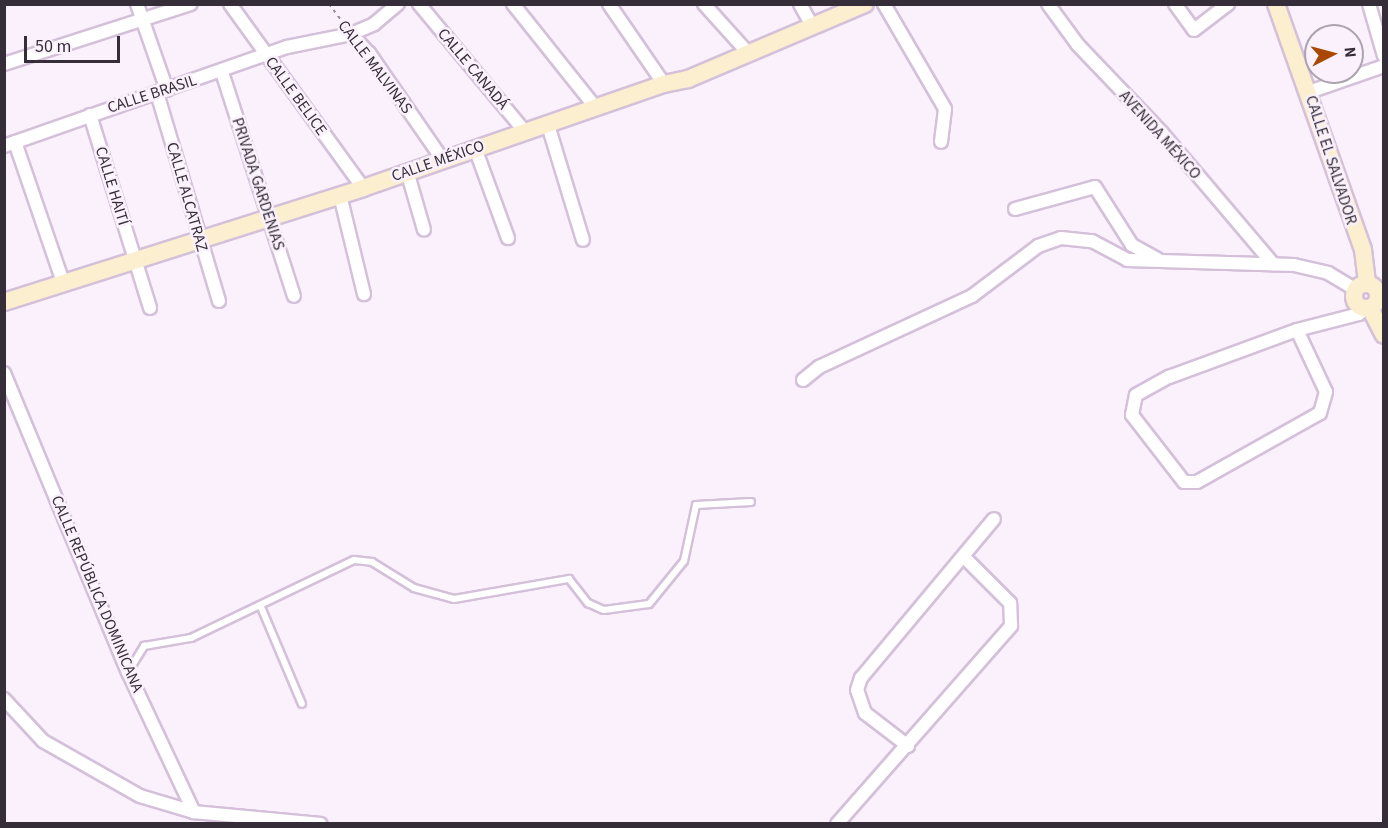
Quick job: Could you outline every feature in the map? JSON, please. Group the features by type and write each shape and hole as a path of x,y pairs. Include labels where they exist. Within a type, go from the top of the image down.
{"street":[{"name":"CALLE ALCATRAZ","path":"137,4 162,91 198,238 219,301"},
{"path":"4,64 191,4"},
{"name":"CALLE BELICE","path":"230,4 363,188"},
{"name":"CALLE BRASIL","path":"10,144 222,72 266,54 304,42 351,34 374,24 399,4"},
{"name":"CALLE CANADÁ","path":"419,4 526,132"},
{"path":"513,4 596,108"},
{"path":"609,4 664,84"},
{"path":"704,4 749,54"},
{"path":"800,4 812,26"},
{"name":"CALLE MÉXICO","path":"4,302 134,258 363,188 664,84 688,79 865,4"},
{"path":"884,4 945,109 941,142"},
{"name":"AVENIDA MÉXICO","path":"1048,4 1078,45 1162,133 1274,264"},
{"path":"1175,4 1194,30 1228,4"},
{"name":"CALLE EL SALVADOR","path":"1276,4 1309,92 1345,208 1363,250 1361,286"},
{"path":"1369,4 1383,56"},
{"name":"CALLE MALVINAS","path":"351,34 369,53 442,159"},
{"path":"1309,92 1383,66"},
{"name":"PRIVADA GARDENIAS","path":"222,72 294,296"},
{"name":"CALLE HAITÍ","path":"90,115 150,308"},
{"path":"548,124 584,240"},
{"path":"10,144 63,282"},
{"path":"476,148 508,238"},
{"path":"407,171 424,230"},
{"path":"1015,209 1095,187 1132,245 1159,260"},
{"path":"340,195 364,294"},
{"path":"803,380 819,367 972,296 1038,246 1061,238 1092,241 1127,260 1274,264 1328,273 1361,286 1377,289 1374,304 1383,335"},
{"path":"1298,330 1326,392 1320,413 1197,482 1184,482 1132,415 1136,395 1169,377 1298,330 1359,314 1374,304"},
{"name":"CALLE REPÚBLICA DOMINICANA","path":"4,373 128,672 194,812"},
{"path":"908,746 865,713 857,690 861,678 965,558 994,519"},
{"path":"837,824 908,746 1011,626 1010,603 965,558"},
{"path":"4,699 43,741 140,796 194,812 320,824"}],"lane":[{"path":"128,672 144,646 191,638 261,607 354,560 364,559 437,596 454,599 569,579 588,603 604,610 628,609 649,604 684,561 696,506 751,502"},
{"path":"261,607 302,704"}],"path":[{"name":"CALLE MALVINAS","path":"329,4 351,34"}]}
